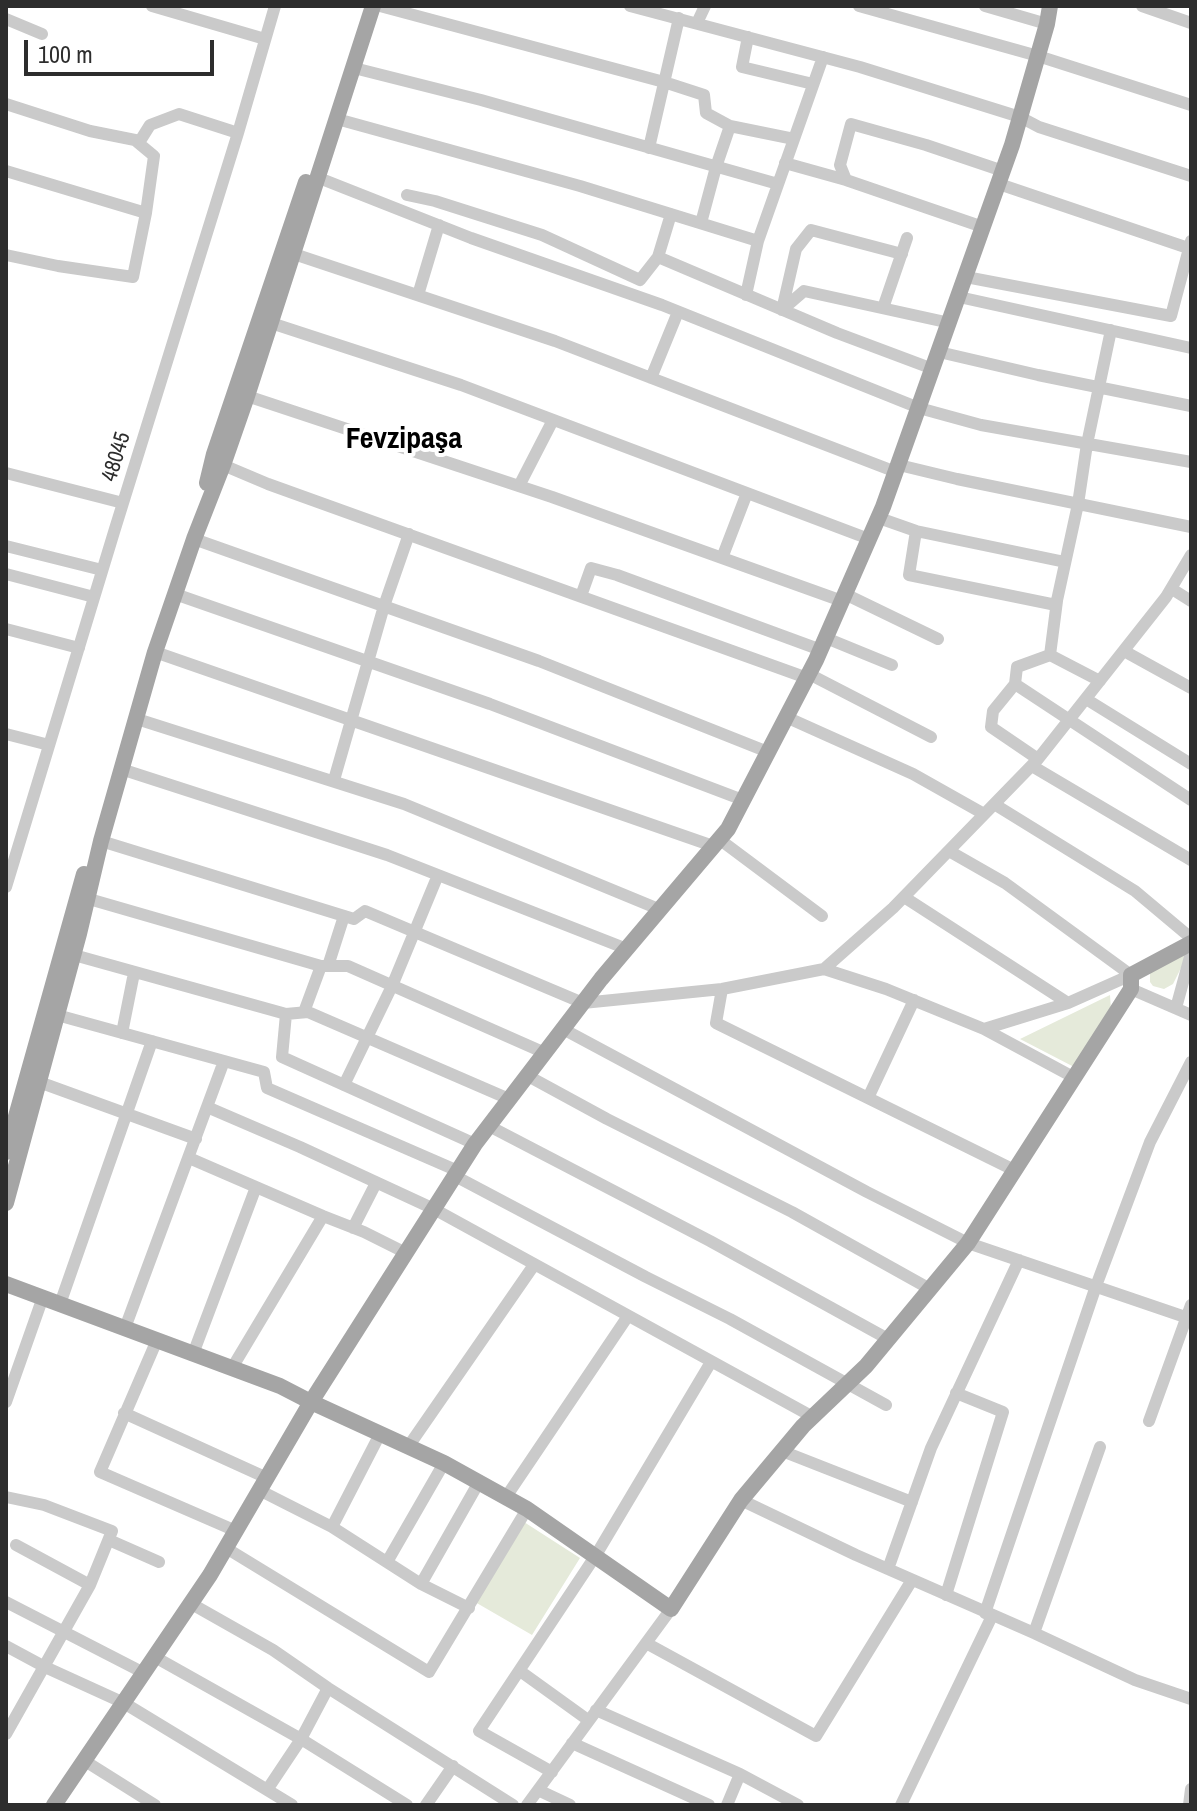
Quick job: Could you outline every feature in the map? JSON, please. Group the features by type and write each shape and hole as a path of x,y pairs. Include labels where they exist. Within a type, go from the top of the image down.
{"main road":[{"path":"194,539 214,454 362,6"},
{"path":"6,1203 89,899 101,841 155,652 247,396 373,6"},
{"path":"54,1805 210,1575 311,1402 475,1144 583,1003 728,829 808,676 879,518 1001,178 1050,6"},
{"path":"6,1152 85,871 101,841"},
{"path":"6,1284 280,1386 444,1463 527,1509 671,1609 741,1500 813,1417 866,1366 968,1243 1075,1078 1131,982 1191,940"}],"street":[{"path":"152,6 265,39"},
{"name":"48045","path":"6,887 275,6"},
{"path":"380,6 664,82 704,95 706,113 730,126 794,139"},
{"path":"630,6 823,57 1020,117 1039,127 1191,176"},
{"path":"697,23 705,6"},
{"path":"859,6 1038,56 1191,105"},
{"path":"985,6 1047,24"},
{"path":"1142,6 1191,23"},
{"path":"649,148 679,18"},
{"path":"6,19 42,34"},
{"path":"748,37 742,67 813,84"},
{"path":"746,295 758,241 823,57"},
{"path":"354,68 481,100 778,184"},
{"path":"6,104 90,131 136,141 154,156 133,277 6,255"},
{"path":"136,141 140,141 150,125 179,114 238,133"},
{"path":"337,119 580,186 758,241"},
{"path":"846,180 840,165 851,124 926,145 1001,178 1190,246 1171,316 966,277"},
{"path":"701,223 730,126"},
{"path":"785,163 846,180 983,227"},
{"path":"6,171 146,213"},
{"path":"319,178 678,312 919,408 981,425 1191,462"},
{"path":"407,195 542,235 640,280 658,257 671,214"},
{"path":"418,295 439,225"},
{"path":"782,310 796,249 811,230 902,254"},
{"path":"883,308 907,238"},
{"path":"294,254 555,341 897,469 1191,527"},
{"path":"658,257 933,369"},
{"path":"782,310 804,291 950,323"},
{"path":"959,297 1191,348"},
{"path":"651,378 678,312"},
{"path":"271,323 461,385 869,539"},
{"path":"1050,655 1057,601 1111,330"},
{"path":"939,352 1191,406"},
{"path":"247,396 844,598 938,639"},
{"path":"519,486 553,420"},
{"path":"223,465 268,484 808,676 931,737"},
{"path":"6,473 123,503"},
{"path":"722,558 747,493"},
{"path":"879,518 916,531 1065,562"},
{"path":"916,531 909,575 1056,605 1057,601"},
{"path":"334,780 384,606 409,534"},
{"path":"194,539 539,661 768,752"},
{"path":"6,546 102,570"},
{"path":"101,841 354,919 365,911 583,1003 722,989 824,969 873,928 1035,762 1172,589 1191,555"},
{"path":"581,596 591,568 892,665"},
{"path":"6,574 94,597"},
{"path":"1172,589 1191,601"},
{"path":"175,594 490,704 743,800"},
{"path":"6,629 79,648"},
{"path":"1124,651 1191,688"},
{"path":"155,652 716,843 822,916"},
{"path":"1100,681 1050,655 1017,667 1015,684 993,711 991,727 1035,762 1191,860"},
{"path":"1015,684 1191,800"},
{"path":"1086,699 1191,764"},
{"path":"786,717 913,774 984,814"},
{"path":"137,719 404,804 661,910"},
{"path":"6,734 49,745"},
{"path":"121,769 387,855 627,949"},
{"path":"994,804 1135,891 1191,940"},
{"path":"949,851 1005,883 1131,982 1191,1015"},
{"path":"344,1085 392,986 438,875"},
{"path":"904,897 1068,1003"},
{"path":"89,899 324,966 348,966 545,1053"},
{"path":"304,1012 344,916"},
{"path":"1176,1008 1191,953"},
{"path":"74,955 286,1014 308,1012 509,1099"},
{"path":"824,969 886,989 984,1029 1075,1078"},
{"path":"122,1033 134,973"},
{"path":"984,1029 1131,982"},
{"path":"722,989 716,1023 1016,1171"},
{"path":"868,1098 914,1000"},
{"path":"286,1014 282,1057 475,1144"},
{"path":"57,1015 264,1072 267,1088 457,1173 886,1405"},
{"path":"563,1029 968,1243 1189,1313 1149,1421"},
{"path":"60,1304 152,1041"},
{"path":"125,1328 224,1061"},
{"path":"901,1805 988,1615 1096,1286 1150,1142 1191,1062"},
{"path":"528,1076 792,1212 930,1289"},
{"path":"39,1082 196,1139"},
{"path":"207,1107 434,1209 813,1417"},
{"path":"489,1126 710,1241 888,1339"},
{"path":"189,1158 406,1253"},
{"path":"353,1228 376,1183"},
{"path":"193,1354 256,1187"},
{"path":"232,1368 323,1216"},
{"path":"888,1569 931,1448 1019,1260"},
{"path":"408,1447 534,1265"},
{"path":"6,1402 43,1297"},
{"path":"506,1497 628,1316"},
{"path":"157,1340 100,1472 236,1531"},
{"path":"552,1772 479,1731 596,1555 711,1362"},
{"path":"946,1595 1003,1412 956,1393"},
{"path":"124,1413 263,1484 421,1584 469,1608"},
{"path":"332,1527 380,1434"},
{"path":"1034,1633 1100,1447"},
{"path":"782,1451 912,1502"},
{"path":"387,1562 444,1463"},
{"path":"421,1584 479,1482"},
{"path":"6,1497 44,1505 112,1531 90,1585 6,1734"},
{"path":"741,1500 988,1615 1135,1680 1191,1699"},
{"path":"226,1548 429,1672 527,1509"},
{"path":"109,1540 159,1562"},
{"path":"16,1545 90,1585"},
{"path":"646,1643 816,1736 912,1580"},
{"path":"6,1602 144,1673"},
{"path":"190,1603 273,1650 513,1805"},
{"path":"527,1805 671,1609"},
{"path":"6,1646 124,1703 292,1805"},
{"path":"155,1657 301,1739 407,1805"},
{"path":"520,1671 592,1715 740,1774 794,1804"},
{"path":"267,1790 301,1739 328,1688"},
{"path":"572,1743 709,1805"},
{"path":"85,1761 155,1805"},
{"path":"426,1805 453,1766"},
{"path":"727,1805 740,1774"},
{"path":"1189,1805 1191,1789"},
{"path":"538,1790 570,1805"}],"green space":[{"path":"1184,953 1187,956 1173,984 1164,989 1153,986 1150,972"},
{"path":"1110,995 1111,1010 1076,1068 1020,1039"},
{"path":"524,1522 580,1558 532,1635 475,1602"}],"district":[{"name":"Fevzipaşa","path":"404,440"}]}
